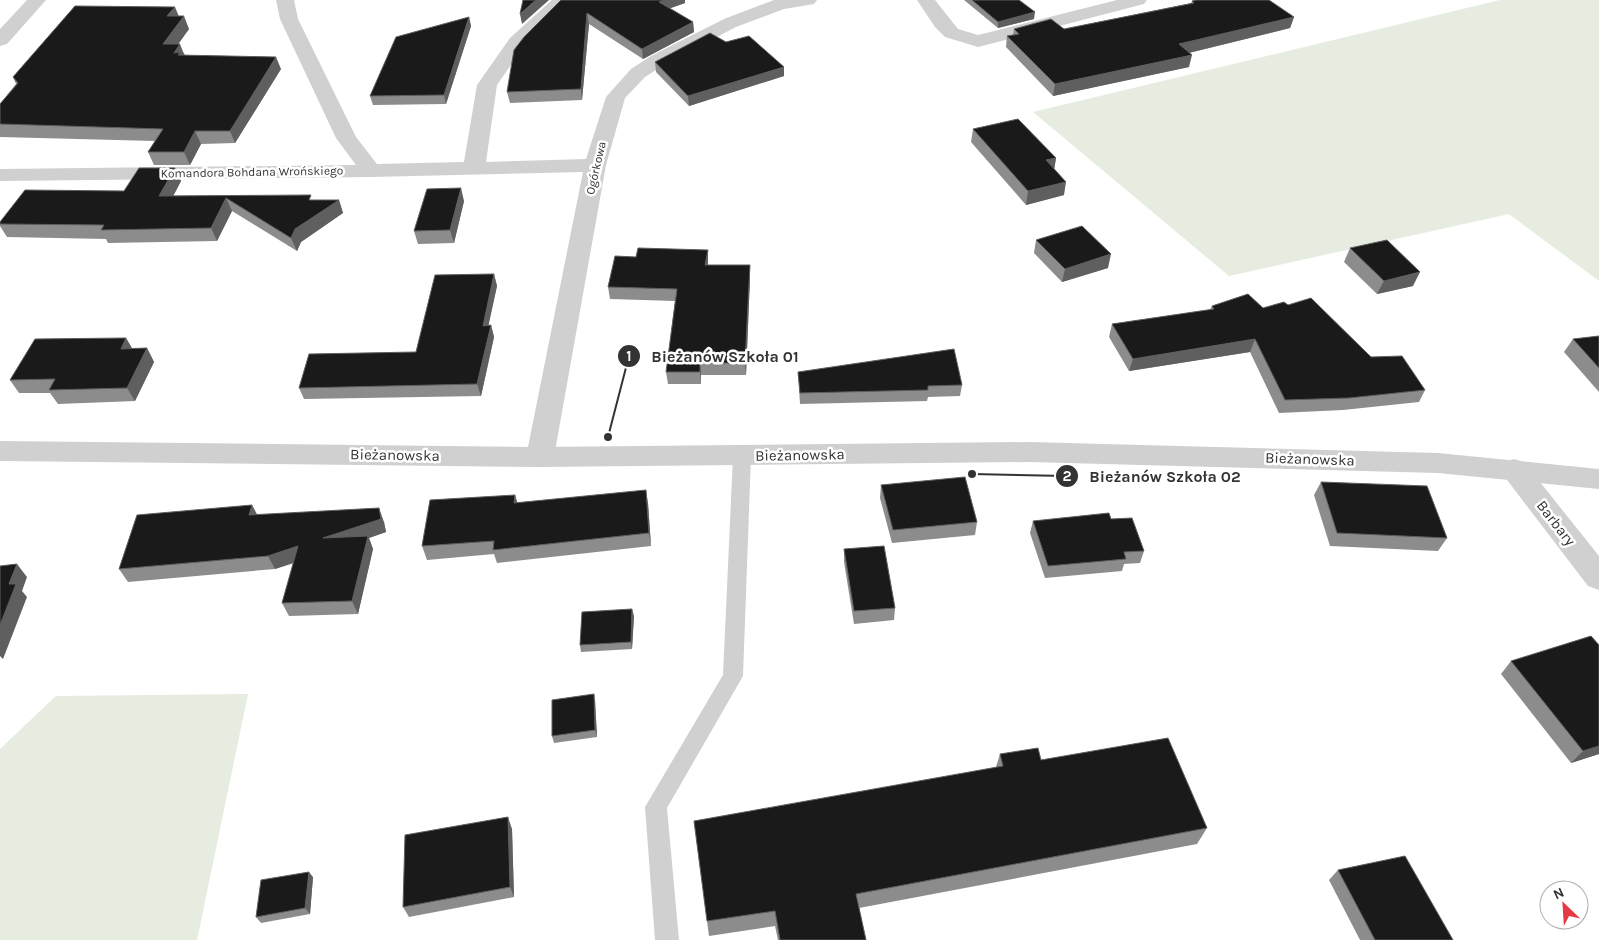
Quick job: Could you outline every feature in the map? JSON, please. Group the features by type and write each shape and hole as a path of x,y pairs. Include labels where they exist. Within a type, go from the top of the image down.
{"street":[{"path":"0,40 37,0"},
{"path":"285,0 289,19 346,138 371,171"},
{"path":"474,168 487,85 517,42 562,0"},
{"name":"Ogórkowa","path":"540,457 595,165 616,97 638,73 658,60 730,23 780,4 808,0"},
{"path":"926,0 949,33 963,39 978,41 1138,0"},
{"name":"Komandora Bohdana Wrońskiego","path":"0,175 371,171 595,165"},
{"name":"Bieżanowska","path":"0,451 540,457 1030,452 1438,463 1514,468 1599,479"},
{"name":"Barbary","path":"1514,468 1599,578"}],"lane":[{"path":"667,940 656,806 733,676 742,456"}],"shaded area":[{"path":"1500,0 1599,0 1599,281 1509,214 1229,276 1033,112"},
{"path":"248,694 197,940 0,940 0,749 56,696"}],"building":[{"path":"523,0 536,0 520,14"},
{"path":"561,0 664,0 659,2 693,22 642,49 587,13 581,89 507,92 514,50 524,37"},
{"path":"972,0 1019,0 1035,12 998,22"},
{"path":"1269,0 1294,17 1179,44 1192,55 1055,84 1007,36 1019,34 1014,29 1051,19 1064,29 1194,3 1192,1"},
{"path":"75,6 175,7 167,16 184,16 163,44 180,44 174,53 180,52 178,55 276,57 230,131 195,131 184,152 148,152 163,129 0,124 0,104 18,83 13,77"},
{"path":"469,17 444,95 370,96 396,37"},
{"path":"710,33 726,42 749,36 784,67 688,96 655,62"},
{"path":"1018,119 1056,158 1046,160 1066,182 1028,191 973,129"},
{"path":"139,168 175,168 159,196 311,195 309,200 339,200 295,229 291,238 226,198 211,228 101,230 104,225 0,224 25,190 124,191"},
{"path":"461,188 450,230 414,231 427,189"},
{"path":"1082,226 1111,254 1065,269 1036,240"},
{"path":"1387,240 1420,272 1384,281 1350,248"},
{"path":"638,248 708,250 705,265 750,265 745,363 700,363 700,372 666,372 677,289 608,287 615,256 636,257"},
{"path":"494,274 483,326 491,325 477,384 299,388 309,354 416,352 435,275"},
{"path":"1248,294 1263,308 1284,302 1288,305 1311,298 1371,357 1402,356 1425,390 1349,398 1285,400 1255,339 1133,359 1112,324 1214,309 1212,306"},
{"path":"1599,336 1599,368 1573,339"},
{"path":"126,338 121,349 147,348 127,388 49,390 55,379 10,380 35,339"},
{"path":"954,349 962,385 928,386 928,390 800,393 798,372"},
{"path":"965,477 977,522 893,530 881,485"},
{"path":"1321,482 1427,486 1447,538 1337,533"},
{"path":"646,490 649,533 493,550 494,541 422,546 430,500 515,495 514,503"},
{"path":"252,505 249,515 379,508 381,519 323,538 368,536 352,601 282,603 298,546 268,556 119,569 137,515"},
{"path":"1109,513 1111,519 1132,518 1144,551 1124,552 1126,559 1048,566 1033,521"},
{"path":"884,546 895,608 854,611 844,549"},
{"path":"17,564 9,584 16,584 0,625 0,566"},
{"path":"632,609 631,642 580,645 582,612"},
{"path":"1591,636 1599,645 1599,746 1583,751 1511,661"},
{"path":"594,694 595,730 552,736 552,700"},
{"path":"1168,738 1207,828 856,894 866,940 780,940 775,911 707,921 694,821 1003,766 1000,754 1038,748 1041,760"},
{"path":"508,817 510,887 403,907 405,835"},
{"path":"1405,856 1453,940 1375,940 1338,870"},
{"path":"309,872 305,908 256,917 261,880"}],"place":[{"name":"Bieżanów Szkoła 01","path":"608,437"},
{"name":"Bieżanów Szkoła 02","path":"972,474"}]}
